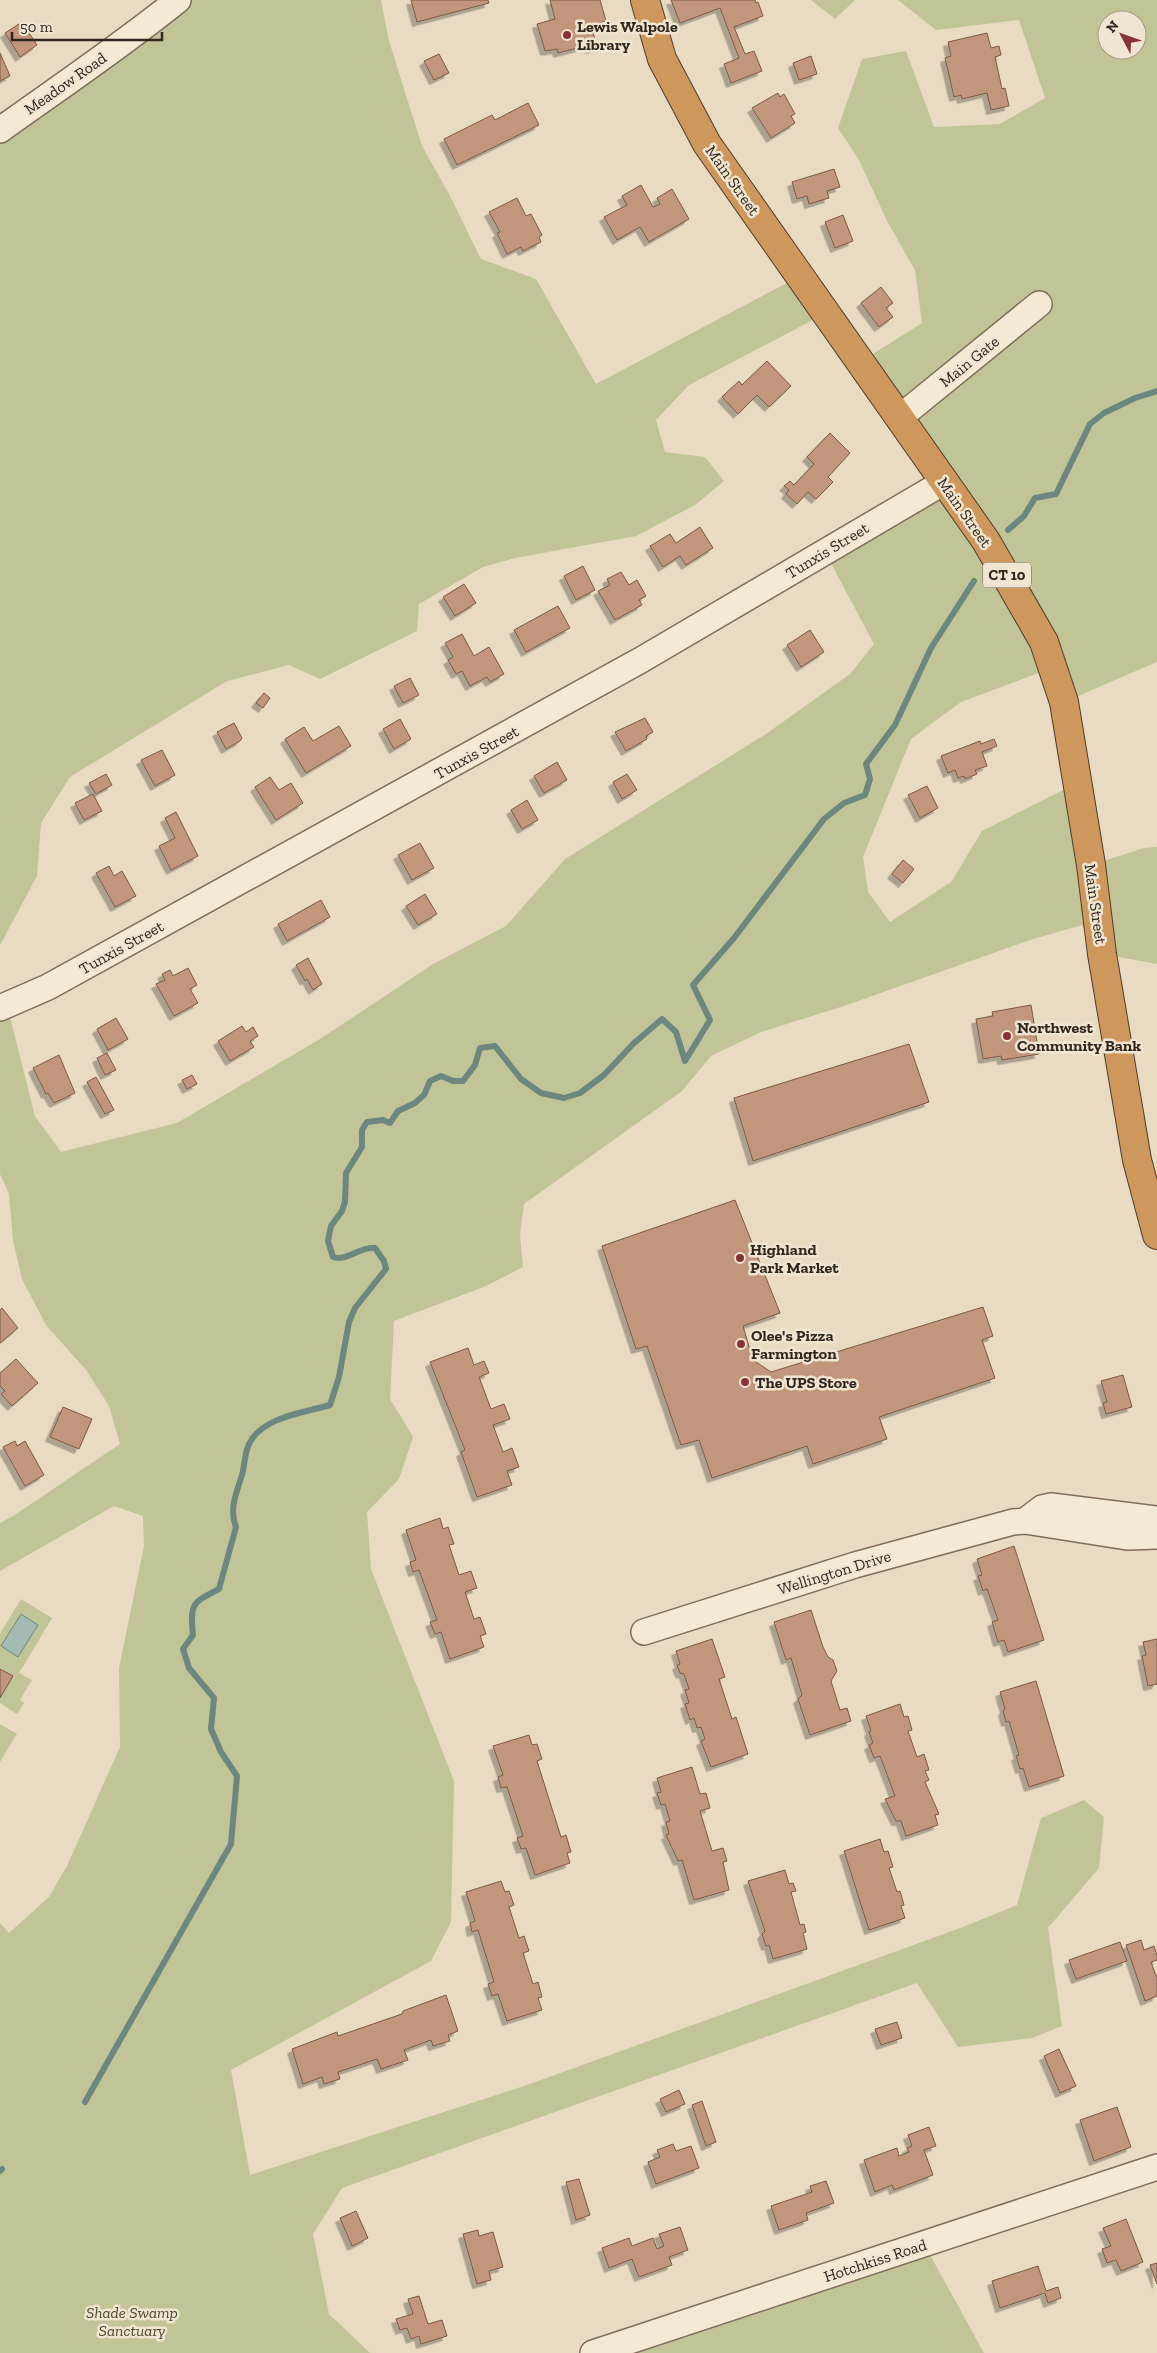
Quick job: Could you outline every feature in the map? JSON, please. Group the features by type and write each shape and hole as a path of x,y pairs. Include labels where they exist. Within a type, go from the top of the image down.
{"highway":[{"name":"Main Street","path":"645,0 662,59 708,144 986,541 1044,642 1064,702 1102,954 1137,1160 1157,1235"}],"street":[{"name":"Meadow Road","path":"0,130 138,32 178,0"},
{"name":"Main Gate","path":"899,418 1039,304"},
{"name":"Tunxis Street","path":"0,1008 48,988 633,665 944,482"},
{"name":"Wellington Drive","path":"1025,1520 1042,1508 1051,1506 1157,1519"},
{"name":"Wellington Drive","path":"644,1632 855,1565 1013,1522 1025,1520 1127,1536 1157,1536"},
{"name":"Hotchkiss Road","path":"593,2353 1157,2167"}],"green space":[{"path":"178,0 381,0 389,41 422,146 449,194 481,259 536,279 596,384 800,276 826,313 689,385 656,420 665,452 705,457 724,481 695,505 636,536 515,558 483,567 419,604 417,631 320,679 289,665 227,681 70,777 41,823 37,876 0,945 0,124"},
{"path":"811,0 855,0 835,19"},
{"name":"Shade Swamp Sanctuary","path":"898,0 1157,0 1157,662 1064,702 1052,668 961,702 911,739 863,857 868,892 890,922 951,882 982,831 1077,783 1091,865 1144,848 1157,847 1157,964 1102,954 1082,925 1030,940 844,1006 761,1032 711,1056 682,1091 524,1204 520,1235 523,1267 486,1286 394,1321 390,1399 413,1437 399,1479 367,1512 371,1569 454,1781 451,1922 431,1961 231,2070 250,2175 530,2084 963,1927 1017,1905 1041,1818 1084,1800 1104,1817 1099,1868 1048,1928 1062,2026 1032,2038 958,2047 917,1983 342,2188 313,2234 329,2314 370,2353 0,2353 0,1923 9,1933 49,1897 67,1866 120,1747 119,1668 144,1546 143,1516 114,1506 0,1571 0,1523 120,1444 109,1406 86,1370 46,1325 22,1279 13,1240 9,1194 0,1174 0,995 7,1005 35,1116 61,1152 177,1123 320,1039 433,964 506,926 565,859 766,734 850,674 874,644 825,552 944,482 860,362 922,323 915,270 887,221 859,160 838,128 862,59 906,51 934,127 1000,124 1045,98 1019,20 936,30"},
{"path":"21,1599 52,1618 19,1673 32,1680 20,1700 24,1703 17,1714 0,1703 0,1634"},
{"path":"0,1724 17,1734 0,1762"},
{"path":"924,2244 984,2353 593,2353"}],"water":[{"path":"21,1614 38,1625 18,1657 1,1646"}],"building":[{"path":"411,0 488,0 489,3 417,22"},
{"name":"Lewis Walpole Library","path":"550,0 600,0 606,21 591,25 597,47 590,49 589,45 558,53 557,49 545,51 537,24 555,19"},
{"path":"671,0 755,0 756,3 758,2 763,16 734,27 745,54 754,51 762,71 731,83 724,64 739,58 720,8 680,23"},
{"path":"22,22 37,45 20,57 5,33"},
{"path":"987,33 991,48 999,46 1001,55 995,57 1002,89 1005,88 1009,106 991,110 987,93 962,99 961,95 954,97 945,58 951,56 948,42"},
{"path":"0,53 10,76 0,81"},
{"path":"439,54 449,73 434,80 424,61"},
{"path":"811,56 817,74 799,80 793,63"},
{"path":"778,93 780,97 784,94 795,114 791,116 795,123 771,138 752,108"},
{"path":"528,103 539,125 457,165 444,139 492,115 495,120"},
{"path":"834,169 840,187 827,191 829,198 809,204 807,196 797,199 792,182"},
{"path":"641,185 653,207 660,204 657,198 672,189 689,219 649,242 640,227 617,240 604,217 627,205 622,196"},
{"path":"517,198 526,216 531,214 542,235 539,237 541,242 523,251 521,247 507,254 497,233 500,232 489,212"},
{"path":"843,215 853,241 835,248 825,222"},
{"path":"881,287 893,303 886,308 893,317 879,327 861,303"},
{"path":"767,361 791,386 769,407 757,395 738,414 722,397 739,381 742,385"},
{"path":"830,433 850,453 828,477 833,482 816,499 808,492 797,504 786,494 789,490 784,486 790,481 794,485 814,464 807,457"},
{"path":"700,527 713,548 686,565 680,556 663,567 650,546 670,534 676,543"},
{"path":"583,566 595,590 576,600 564,576"},
{"path":"621,572 629,585 637,580 646,596 639,600 642,605 615,620 598,591 610,585 607,579"},
{"path":"464,584 476,603 455,616 443,597"},
{"path":"558,606 570,628 526,652 514,630"},
{"path":"810,630 824,652 801,667 787,645"},
{"path":"462,634 474,656 489,647 504,674 490,682 487,677 470,686 462,671 456,674 448,660 453,657 445,643"},
{"path":"410,678 419,695 403,703 394,686"},
{"path":"264,693 270,698 263,708 256,703"},
{"path":"645,718 653,732 646,736 647,739 626,751 615,732"},
{"path":"400,719 411,739 394,749 383,729"},
{"path":"234,723 242,738 226,749 217,732"},
{"path":"339,726 351,746 306,773 285,739 304,727 313,741"},
{"path":"994,739 997,746 982,752 987,766 975,770 977,774 965,779 964,776 958,778 955,770 948,773 941,756 980,741 981,744"},
{"path":"162,750 175,775 155,786 141,760"},
{"path":"557,762 567,780 544,793 534,776"},
{"path":"106,774 112,785 96,794 89,783"},
{"path":"627,774 637,790 622,799 613,782"},
{"path":"270,777 279,790 291,783 303,803 276,820 255,787"},
{"path":"927,786 938,808 920,818 908,795"},
{"path":"93,794 102,811 84,820 75,803"},
{"path":"527,800 538,820 522,829 511,810"},
{"path":"176,812 198,856 171,870 159,846 175,838 165,818"},
{"path":"420,843 434,868 412,880 398,855"},
{"path":"903,860 914,869 903,883 892,874"},
{"path":"109,866 114,876 122,871 136,896 115,907 96,873"},
{"path":"425,894 437,914 418,925 406,906"},
{"path":"321,900 330,917 287,941 278,924"},
{"path":"308,958 322,984 313,990 307,979 305,981 296,965"},
{"path":"188,968 197,985 190,989 198,1003 174,1016 156,984 165,980 162,974 170,970 173,976"},
{"name":"Northwest Community Bank","path":"1031,1005 1039,1054 1002,1060 1001,1056 983,1059 976,1019 993,1016 992,1012"},
{"path":"116,1018 128,1039 108,1050 97,1029"},
{"path":"242,1026 246,1032 253,1027 258,1036 250,1041 254,1047 230,1061 218,1041"},
{"path":"909,1044 929,1102 753,1161 734,1098"},
{"path":"107,1053 116,1070 105,1075 97,1058"},
{"path":"59,1055 75,1093 54,1103 48,1093 46,1094 33,1068"},
{"path":"192,1075 197,1084 187,1089 182,1080"},
{"path":"96,1077 114,1110 105,1114 87,1082"},
{"path":"735,1200 780,1313 743,1326 753,1360 771,1372 983,1307 993,1336 982,1340 995,1378 879,1417 887,1439 813,1464 807,1446 712,1478 699,1440 681,1445 647,1346 636,1349 602,1246"},
{"path":"2,1308 18,1328 0,1343 0,1310"},
{"path":"468,1348 474,1365 484,1361 489,1373 479,1377 491,1409 504,1404 510,1419 493,1425 503,1452 512,1448 519,1467 507,1471 512,1485 477,1497 461,1452 465,1450 430,1362"},
{"path":"16,1359 38,1383 12,1406 1,1394 5,1391 0,1386 0,1373"},
{"path":"1123,1375 1132,1407 1106,1414 1103,1403 1107,1402 1101,1381"},
{"path":"63,1407 92,1419 79,1449 50,1437"},
{"path":"15,1441 17,1446 25,1441 44,1475 25,1486 3,1447"},
{"path":"440,1518 443,1529 448,1527 454,1544 449,1545 459,1575 471,1571 477,1588 465,1592 474,1619 480,1617 486,1634 480,1636 484,1647 450,1659 441,1632 435,1634 430,1622 437,1620 419,1570 413,1572 410,1562 416,1560 406,1530"},
{"path":"1014,1546 1044,1640 1008,1652 1004,1640 998,1642 992,1622 998,1620 987,1589 983,1591 978,1576 982,1575 977,1559"},
{"path":"811,1610 823,1647 828,1657 833,1660 837,1671 831,1681 840,1710 847,1708 851,1721 810,1735 798,1699 802,1695 791,1658 786,1660 774,1622"},
{"path":"712,1639 725,1677 719,1679 732,1719 736,1717 748,1754 711,1767 701,1741 705,1739 701,1727 697,1728 694,1718 690,1720 685,1704 689,1703 685,1690 689,1689 684,1674 680,1673 677,1665 680,1664 676,1651"},
{"path":"1157,1639 1157,1684 1148,1686 1142,1656 1146,1655 1143,1642"},
{"path":"0,1669 13,1676 0,1698"},
{"path":"1036,1681 1064,1776 1029,1787 1023,1768 1020,1769 1016,1756 1019,1755 1009,1721 1006,1722 1003,1711 1005,1709 1000,1692"},
{"path":"900,1704 904,1717 908,1716 912,1730 908,1731 917,1757 924,1754 929,1770 925,1771 929,1780 925,1782 939,1814 935,1815 938,1825 906,1836 901,1821 896,1821 885,1799 895,1796 880,1756 874,1758 869,1745 873,1743 866,1716"},
{"path":"529,1735 532,1745 537,1744 542,1759 537,1761 561,1837 566,1835 571,1852 567,1853 570,1863 535,1875 526,1848 521,1849 517,1838 523,1836 507,1787 501,1788 498,1777 503,1775 493,1746"},
{"path":"692,1767 700,1794 706,1793 710,1808 700,1811 712,1851 723,1848 727,1861 723,1862 729,1890 694,1900 682,1860 678,1861 666,1835 669,1834 666,1822 670,1821 665,1804 661,1805 657,1793 661,1792 657,1778"},
{"path":"880,1839 884,1852 888,1851 893,1867 889,1868 897,1892 900,1891 904,1905 901,1906 905,1918 869,1930 844,1851"},
{"path":"785,1870 789,1884 793,1883 796,1891 791,1892 800,1925 804,1924 806,1932 803,1933 807,1949 773,1959 769,1945 766,1946 762,1934 765,1931 748,1881"},
{"path":"501,1881 505,1892 509,1891 514,1905 509,1907 519,1938 524,1936 529,1951 523,1953 533,1984 538,1982 542,1997 538,1998 542,2010 507,2021 498,1994 492,1996 488,1984 494,1982 478,1930 472,1932 470,1923 475,1921 466,1892"},
{"path":"1141,1940 1144,1950 1154,1946 1157,1956 1157,1960 1151,1962 1157,1978 1157,1996 1145,2001 1126,1945"},
{"path":"1120,1942 1127,1961 1076,1979 1069,1960"},
{"path":"446,1995 458,2031 448,2035 450,2041 433,2046 431,2040 404,2050 408,2060 381,2069 377,2059 338,2072 340,2079 324,2084 322,2077 303,2084 292,2049 337,2032 338,2036 402,2014 403,2011"},
{"path":"897,2022 902,2038 881,2045 875,2029"},
{"path":"1059,2049 1076,2086 1060,2093 1044,2056"},
{"path":"679,2090 685,2104 666,2112 660,2099"},
{"path":"702,2101 716,2142 706,2146 692,2105"},
{"path":"1117,2107 1131,2147 1094,2161 1080,2120"},
{"path":"929,2127 936,2146 924,2150 933,2175 894,2190 892,2185 875,2192 864,2160 897,2148 899,2156 909,2152 907,2148 912,2146 908,2135"},
{"path":"673,2144 676,2151 691,2146 699,2168 656,2184 648,2162 660,2157 657,2150"},
{"path":"579,2179 590,2215 576,2220 566,2182"},
{"path":"826,2181 834,2203 806,2213 808,2220 779,2230 771,2206 812,2192 810,2186"},
{"path":"356,2211 368,2238 352,2246 340,2218"},
{"path":"1126,2219 1143,2262 1121,2271 1116,2260 1107,2263 1102,2249 1111,2246 1103,2228"},
{"path":"680,2227 688,2250 669,2257 672,2265 639,2277 632,2259 609,2268 602,2248 629,2238 632,2246 653,2238 657,2249 664,2246 659,2234"},
{"path":"478,2230 479,2236 493,2232 503,2267 489,2271 491,2280 477,2284 463,2234"},
{"path":"1157,2263 1157,2284 1150,2265"},
{"path":"1038,2266 1046,2291 1058,2287 1061,2298 1048,2303 1045,2293 1000,2308 992,2281"},
{"path":"419,2296 428,2324 442,2320 447,2336 421,2344 419,2336 411,2339 407,2328 400,2330 396,2319 413,2314 408,2299"}],"waterway":[{"path":"1008,530 1024,516 1035,498 1056,494 1090,424 1104,413 1135,398 1157,391"},
{"path":"85,2102 231,1844 237,1776 221,1752 211,1729 214,1698 189,1668 183,1649 193,1635 192,1616 195,1605 198,1601 219,1589 236,1527 233,1508 249,1444 255,1435 273,1422 284,1417 330,1405 339,1377 349,1322 355,1308 386,1269 384,1261 375,1248 364,1249 338,1258 333,1257 328,1241 331,1226 342,1211 345,1202 346,1173 362,1147 362,1130 367,1122 383,1120 390,1123 398,1111 415,1103 424,1095 430,1081 441,1076 453,1081 463,1081 475,1065 480,1048 495,1046 521,1079 541,1093 564,1098 580,1093 604,1075 633,1044 662,1019 676,1032 685,1061 710,1020 693,985 734,938 824,819 844,803 865,795 870,779 866,764 895,725 931,648 974,581"}],"place":[{"name":"Lewis Walpole Library","path":"567,35"},
{"name":"Northwest Community Bank","path":"1007,1036"},
{"name":"Highland Park Market","path":"740,1258"},
{"name":"Olee's Pizza Farmington","path":"741,1344"},
{"name":"The UPS Store","path":"745,1382"}]}
